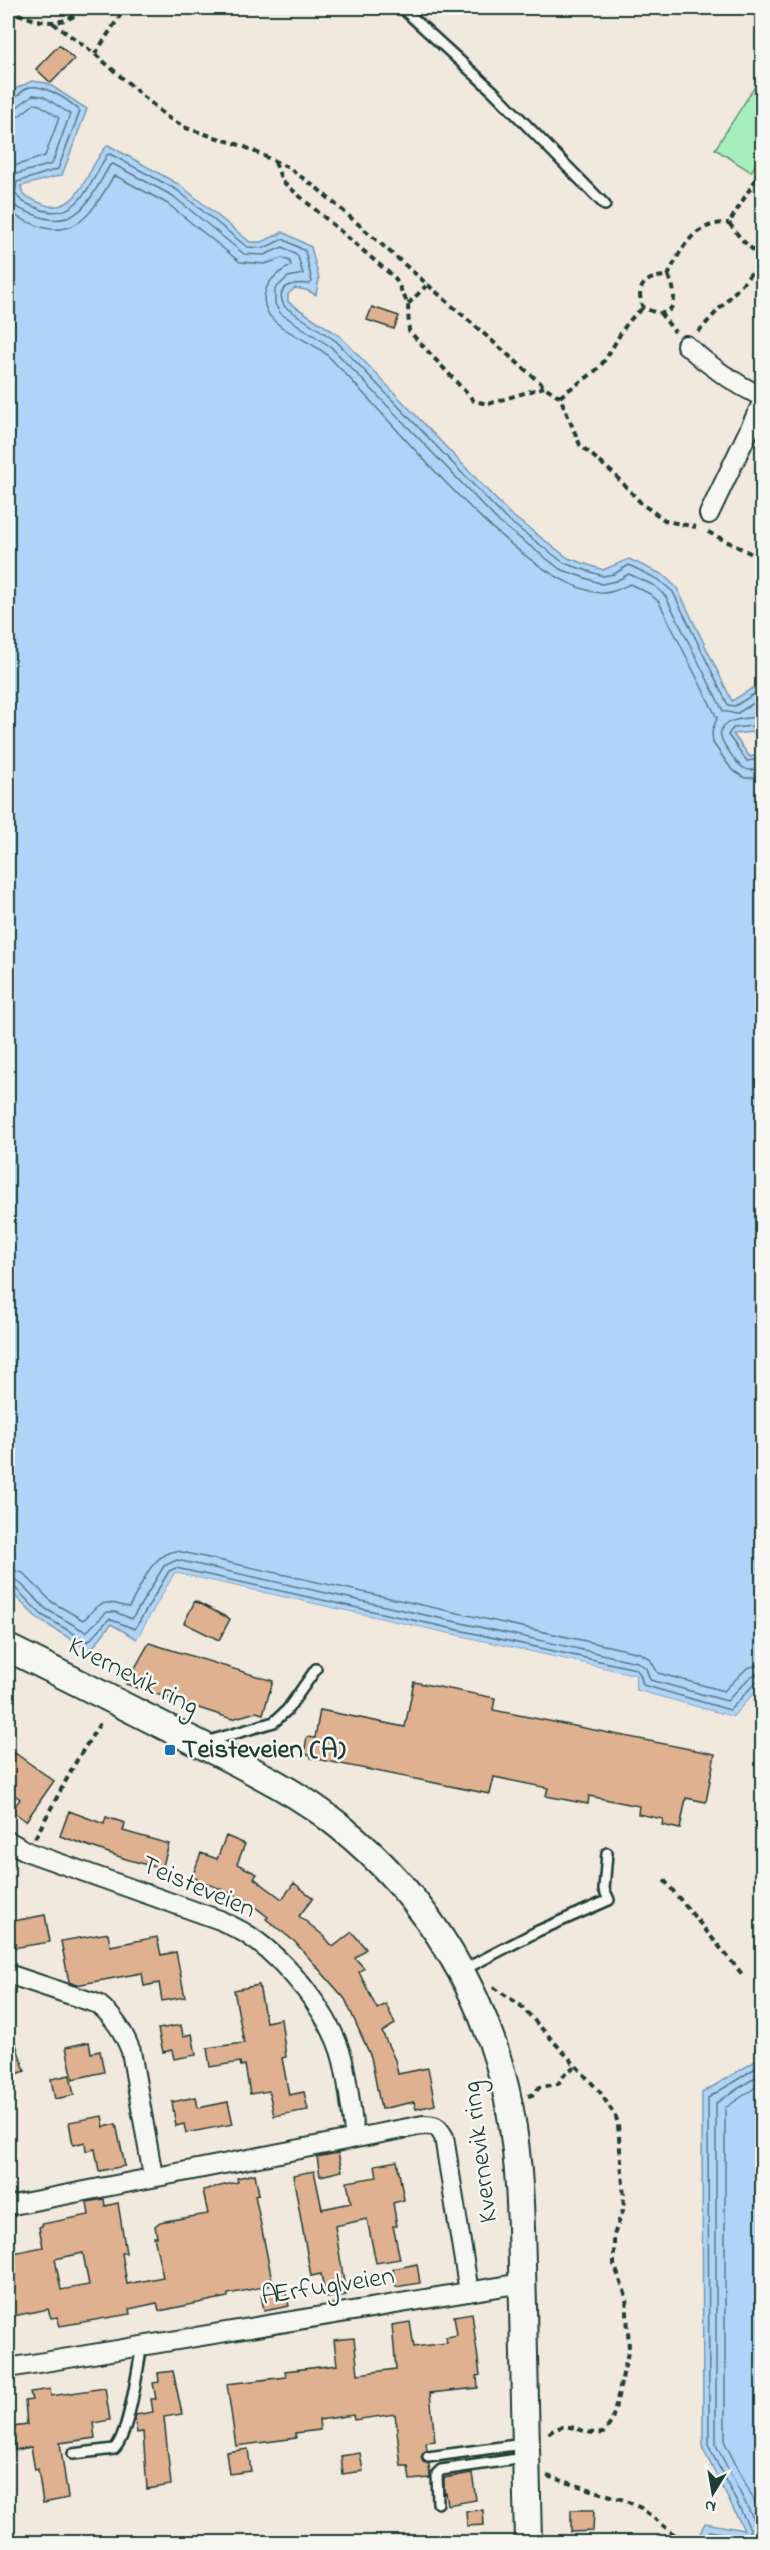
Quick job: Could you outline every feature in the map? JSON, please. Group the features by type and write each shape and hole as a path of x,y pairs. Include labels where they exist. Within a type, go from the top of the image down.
{"main road":[{"name":"Kvernevik ring","path":"8,1648 208,1748 303,1799 337,1823 372,1853 404,1888 473,1977 502,2072 511,2113 516,2156 534,2460 528,2542"}],"street":[{"path":"686,345 707,364 762,398"},
{"path":"709,514 762,403"},
{"name":"Teisteveien","path":"8,1841 28,1852 220,1920 248,1935 279,1960 308,1994 331,2029 343,2059 355,2138"},
{"path":"8,1974 98,2004 110,2013 124,2033 130,2051 153,2176"},
{"path":"8,2206 153,2176 423,2125 434,2125 439,2128 444,2137 469,2292"},
{"name":"Ærfuglveien","path":"8,2368 522,2283"}],"lane":[{"path":"402,8 494,92 605,205"},
{"path":"208,1748 216,1739 274,1722 287,1710 316,1669"},
{"path":"473,1977 538,1931 609,1900 604,1889 607,1853"},
{"path":"73,2454 114,2449 119,2444 129,2412 142,2345"},
{"path":"428,2457 534,2460"},
{"path":"438,2503 437,2474 441,2470 534,2460"}],"path":[{"path":"8,10 34,20 53,23 67,21 85,8"},
{"path":"95,54 125,8"},
{"path":"53,23 95,54 167,117 196,132 243,146 289,168 318,189 426,286 545,387 560,396 580,445 614,474 642,504 666,521 699,527 762,559"},
{"path":"275,162 282,181 395,278 408,304 409,331 474,401 488,404 545,387"},
{"path":"729,223 762,169"},
{"path":"660,313 682,337 686,345 746,281 762,259 741,239 729,223 716,222 700,229 686,241 669,276"},
{"path":"643,308 640,290 643,282 655,276 669,276"},
{"path":"643,308 665,313 674,300 675,289 669,276"},
{"path":"408,304 426,286"},
{"path":"560,396 604,362 620,330 643,308"},
{"path":"93,1714 112,1725"},
{"path":"28,1852 77,1760 102,1720"},
{"path":"664,1880 742,1974"},
{"path":"473,1977 504,1992 520,2005 607,2100 618,2125 624,2198 623,2210 614,2235 613,2255 626,2296 629,2348 615,2409 609,2427 601,2434 561,2425 555,2427 534,2460 544,2476 624,2500 641,2508 684,2542"},
{"path":"521,2096 532,2095 540,2086 558,2084 575,2066"}],"green space":[{"path":"757,83 762,87 762,155 751,172 715,149"}],"water":[{"path":"32,81 47,83 87,109 62,175 21,186 23,195 49,206 60,206 69,201 77,194 108,145 180,185 250,242 262,242 283,232 311,247 319,279 316,295 295,288 288,294 288,302 340,336 510,514 568,558 603,570 629,559 663,575 677,588 732,701 756,686 762,692 762,731 733,734 750,757 762,753 762,1679 760,1687 733,1717 635,1690 635,1675 175,1573 137,1639 111,1624 90,1651 38,1619 8,1589 8,100 17,88"},
{"path":"762,2057 762,2542 696,2542 705,2523 744,2530 703,2449 702,2093"}],"pier":[{"path":"175,1573 635,1675 635,1690 733,1717 760,1687 762,1679 762,1688 733,1720 634,1692 632,1678 176,1577 140,1640 137,1639"}],"building":[{"path":"59,45 74,59 51,83 36,69"},
{"path":"372,307 399,316 394,329 367,320"},
{"path":"195,1601 230,1619 219,1640 184,1623"},
{"path":"149,1643 273,1681 263,1714 256,1712 232,1719 126,1684"},
{"path":"414,1682 495,1698 493,1710 715,1754 706,1802 686,1798 680,1829 662,1825 663,1819 638,1814 639,1806 589,1796 588,1804 546,1796 548,1788 494,1777 490,1794 311,1758 311,1755 304,1754 307,1737 315,1738 320,1710 405,1727"},
{"path":"15,1753 54,1781 26,1821 12,1811 20,1799 8,1790 8,1764"},
{"path":"69,1811 104,1824 106,1817 125,1823 123,1831 169,1844 162,1869 60,1836"},
{"path":"226,1836 245,1844 237,1864 257,1874 254,1878 282,1899 294,1883 313,1898 299,1916 324,1936 333,1947 352,1932 366,1949 355,1958 364,1968 359,1972 377,2009 386,2004 395,2024 382,2032 395,2060 398,2074 428,2068 435,2105 416,2109 414,2102 381,2109 371,2057 345,1999 295,1942 266,1919 268,1917 246,1900 192,1877 201,1853 217,1859"},
{"path":"45,1915 50,1942 13,1948 8,1922"},
{"path":"108,1933 110,1946 157,1937 161,1955 176,1952 185,1997 162,2001 159,1983 144,1986 142,1973 76,1985 69,1982 61,1941"},
{"path":"259,1985 266,2022 281,2019 286,2057 282,2058 289,2095 304,2092 308,2110 274,2116 269,2091 250,2094 245,2065 241,2066 240,2062 210,2067 207,2048 244,2043 234,1990"},
{"path":"181,2025 183,2036 192,2034 196,2055 174,2059 172,2050 163,2052 158,2029"},
{"path":"10,2027 25,2071 8,2077 8,2028"},
{"path":"89,2042 91,2053 100,2051 104,2072 73,2079 66,2047"},
{"path":"70,2075 74,2095 55,2099 51,2079"},
{"path":"196,2097 198,2108 228,2102 233,2124 186,2133 184,2124 176,2126 172,2102"},
{"path":"102,2116 104,2127 116,2124 125,2166 99,2171 95,2149 86,2151 85,2142 73,2145 69,2122"},
{"path":"338,2153 342,2171 320,2176 317,2157"},
{"path":"397,2161 404,2200 393,2203 397,2226 393,2226 400,2259 376,2263 367,2219 335,2226 346,2295 326,2298 321,2274 311,2276 293,2175 314,2171 322,2209 351,2203 347,2182 377,2177 375,2165"},
{"path":"255,2174 259,2194 255,2195 273,2285 159,2311 157,2303 129,2309 130,2314 60,2326 57,2317 51,2318 48,2309 8,2317 8,2254 43,2247 39,2227 42,2224 89,2215 87,2202 104,2199 105,2206 118,2203 126,2253 122,2253 127,2284 163,2277 154,2237 157,2237 155,2226 160,2222 208,2214 203,2190 238,2182 237,2178","holes":["83,2253 89,2285 61,2290 55,2259"]},
{"path":"417,2264 420,2283 396,2287 393,2269"},
{"path":"285,2289 289,2306 264,2311 261,2294"},
{"path":"472,2313 480,2375 477,2376 478,2388 430,2393 435,2441 426,2442 427,2450 421,2457 423,2462 429,2464 430,2478 410,2480 408,2466 401,2466 395,2414 354,2420 353,2415 319,2420 320,2430 295,2433 296,2438 236,2446 227,2384 286,2377 285,2371 337,2365 334,2340 354,2338 358,2374 396,2369 392,2325 410,2322 414,2347 447,2343 446,2337 457,2335 454,2316"},
{"path":"173,2371 182,2414 164,2417 171,2485 147,2489 143,2432 137,2433 135,2418 136,2415 153,2412 151,2399 156,2399 153,2383 159,2382 158,2373"},
{"path":"105,2388 110,2420 93,2423 95,2438 60,2443 68,2498 43,2503 38,2469 35,2470 31,2447 15,2450 12,2427 27,2425 25,2401 32,2400 30,2392 50,2389 51,2396"},
{"path":"248,2449 251,2471 229,2474 226,2452"},
{"path":"360,2453 363,2471 343,2474 341,2456"},
{"path":"472,2473 476,2500 448,2505 446,2493 444,2494 444,2478"},
{"path":"483,2510 484,2525 467,2526 466,2511"},
{"path":"571,2510 594,2510 593,2531 571,2532"}],"place":[{"name":"Teisteveien (A)","path":"170,1750"}]}
